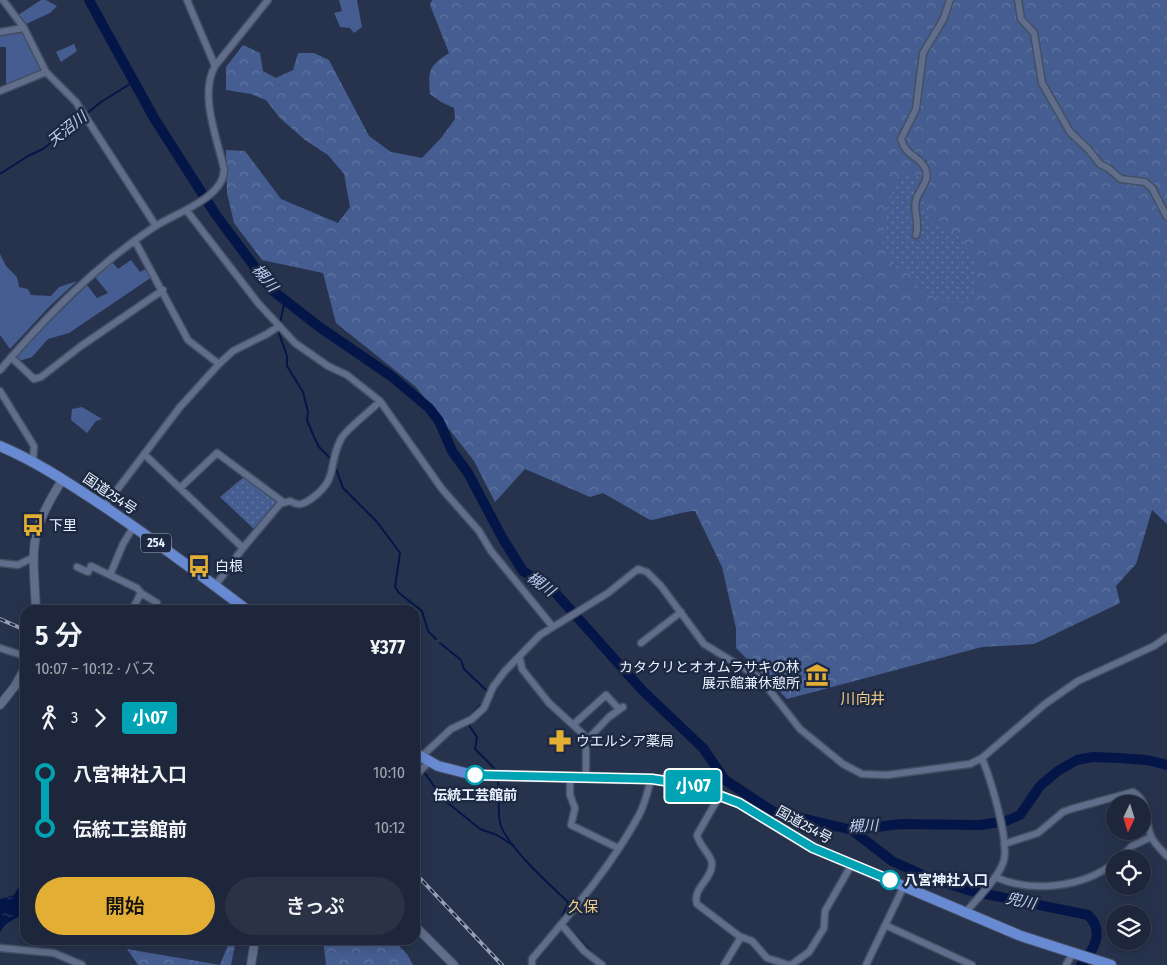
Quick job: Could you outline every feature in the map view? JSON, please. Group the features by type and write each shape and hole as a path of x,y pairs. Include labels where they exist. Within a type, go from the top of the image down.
{"highway":[{"name":"国道254号","path":"1,448 32,461 63,479 134,526 240,605"},
{"name":"国道254号","path":"422,757 473,775 670,780 720,795 756,813 813,848 1021,936 1111,965"}],"street":[{"path":"3,0 24,28 46,72 76,102 156,226"},
{"path":"187,0 216,66"},
{"path":"0,370 58,305 135,241 156,226 188,210 217,188 224,176 224,169 208,96 210,77 216,66 268,0"},
{"path":"916,235 919,227 915,202 926,182 926,170 921,162 903,148 901,139 916,110 923,53 943,20 950,0"},
{"path":"1018,0 1022,18 1034,33 1042,84 1070,132 1088,149 1100,164 1121,179 1145,182 1152,188 1167,217"},
{"path":"0,32 24,28"},
{"path":"0,90 46,72"},
{"path":"188,210 258,304 279,326 306,351 328,366 347,374 380,401 442,489 479,531 491,551 553,627"},
{"path":"135,241 163,290 188,340 219,364"},
{"path":"11,357 34,379 41,377 81,346 163,290"},
{"path":"104,507 180,407 219,364 233,351 279,326"},
{"path":"0,391 34,446 32,461"},
{"path":"180,488 217,453 283,502 305,504 325,488 341,439 380,401"},
{"path":"144,454 243,548"},
{"path":"36,605 32,558 40,519 63,479"},
{"path":"215,586 243,548 283,502"},
{"path":"110,575 123,544 134,526"},
{"path":"0,563 18,565 32,558"},
{"path":"77,567 88,572 91,566 137,588 141,593 157,603"},
{"path":"422,757 451,729 472,719 484,708 493,687 505,671 520,659 531,644 553,627 592,604 635,570 642,569 661,586 704,644 760,678 800,729 843,764 862,774 887,776 970,764 982,758 1045,704 1078,681 1154,646 1167,637"},
{"path":"135,605 141,593"},
{"path":"641,643 681,612"},
{"path":"0,648 20,654"},
{"path":"520,659 522,669 549,704 561,716 574,724 586,741 586,778"},
{"path":"0,706 20,677"},
{"path":"574,724 606,695 621,708 586,741"},
{"path":"966,912 993,879 1004,860 1004,842 997,808 990,779 982,758"},
{"path":"570,778 570,795 575,808 571,825 618,848"},
{"path":"532,965 532,959 599,878 640,813 652,779"},
{"path":"1121,795 1133,792 1139,795"},
{"path":"720,795 697,836 703,850 712,860 712,866 695,899 701,909 741,937 752,941 771,961 790,965 809,952 824,928 825,912 852,864"},
{"path":"1004,842 1038,833 1063,812 1071,808 1106,799"},
{"path":"1151,837 1167,856"},
{"path":"1128,850 1145,840"},
{"path":"993,879 1021,886 1064,884 1106,870"},
{"path":"866,965 904,886"},
{"path":"561,924 584,950 602,965"},
{"path":"885,925 972,965"},
{"path":"420,931 454,965"},
{"path":"724,965 741,937"},
{"path":"251,965 254,945"},
{"path":"0,948 54,953 82,965"},
{"path":"1066,965 1074,953"}],"green space":[{"path":"41,0 46,0 57,6 50,13 26,24 18,15"},
{"path":"339,0 357,0 362,27 354,33 350,28 340,27 334,13 342,11"},
{"path":"432,0 1167,0 1167,524 1152,510 1136,564 1116,586 1120,603 1034,644 982,647 787,699 736,648 736,628 722,567 695,511 650,520 603,493 590,497 525,469 495,502 474,461 416,387 336,323 323,273 262,260 234,223 227,193 226,150 245,151 281,199 338,223 350,207 344,174 328,155 305,140 280,118 266,100 251,94 226,90 226,67 243,45 260,53 263,71 276,78 293,70 298,53 314,53 329,60 369,136 391,152 422,158 441,138 455,119 454,108 430,94 429,79 431,69 449,53 430,5"},
{"path":"22,31 42,72 6,85 6,47 0,47 0,34"},
{"path":"74,44 77,51 61,62 56,52"},
{"path":"917,175 927,186 923,211 934,225 959,235 974,258 975,291 971,300 963,303 940,300 921,291 909,274 892,266 882,241 887,208 898,176"},
{"path":"0,254 6,266 17,277 19,287 28,289 31,295 51,296 59,287 77,281 50,306 10,349 0,335"},
{"path":"131,260 140,272 147,268 152,277 69,333 48,339 32,357 19,361 16,359 16,355 87,285 97,298 108,293 95,277 112,262 118,269"},
{"path":"82,407 102,419 96,421 87,433 71,420 72,409"},
{"path":"245,476 276,500 277,504 256,531 220,497"},
{"path":"228,945 235,945 231,965 220,965"},
{"path":"324,945 398,945 407,954 413,965 326,965"},
{"path":"127,949 220,965 138,965"}],"water":[{"path":"20,885 20,916 6,924 0,932 0,899 14,895"}],"waterway":[{"name":"槻川","path":"89,0 154,118 216,215 272,290 318,326 391,376 429,408 439,421 452,451 468,473 503,539 523,571 552,589 642,690 703,748 725,780 772,811 852,830 901,824 980,825 1006,821 1020,815 1040,786 1059,770 1077,760 1093,757 1119,758 1147,760 1167,765"},
{"name":"天沼川","path":"0,174 43,149 101,102 133,82"},
{"path":"280,323 285,300"},
{"path":"278,330 287,356 287,366 303,392 308,412 307,420 314,437 319,447 332,460"},
{"path":"335,466 343,488 377,522 400,553 395,587 399,593 414,605"},
{"path":"420,609 428,631 436,639"},
{"path":"440,643 461,660 464,669 487,691 487,695"},
{"path":"468,718 483,703"},
{"path":"468,724 477,737 475,749 494,768"},
{"path":"420,766 443,799 480,829 497,835 514,846"},
{"path":"498,783 501,826 521,855 568,902 562,917"},
{"name":"兜川","path":"852,830 892,861 925,876 971,891 1088,915 1096,927 1097,934 1090,953 1081,965"},
{"path":"566,925 593,954"}],"railway":[{"path":"0,619 20,628"},
{"path":"420,878 502,965"}],"bus line":[{"name":"小07","path":"475,775 496,777 652,779 670,780 691,785 739,803 813,848 890,880"}],"place":[{"name":"下里","path":"33,525"},
{"name":"白根","path":"199,566"},
{"name":"カタクリとオオムラサキの林 展示館兼休憩所","path":"817,675"},
{"name":"ウエルシア薬局","path":"560,741"},
{"name":"伝統工芸館前","path":"475,775"},
{"name":"八宮神社入口","path":"890,880"}],"district":[{"name":"川向井","path":"863,699"},
{"name":"久保","path":"583,907"}]}
